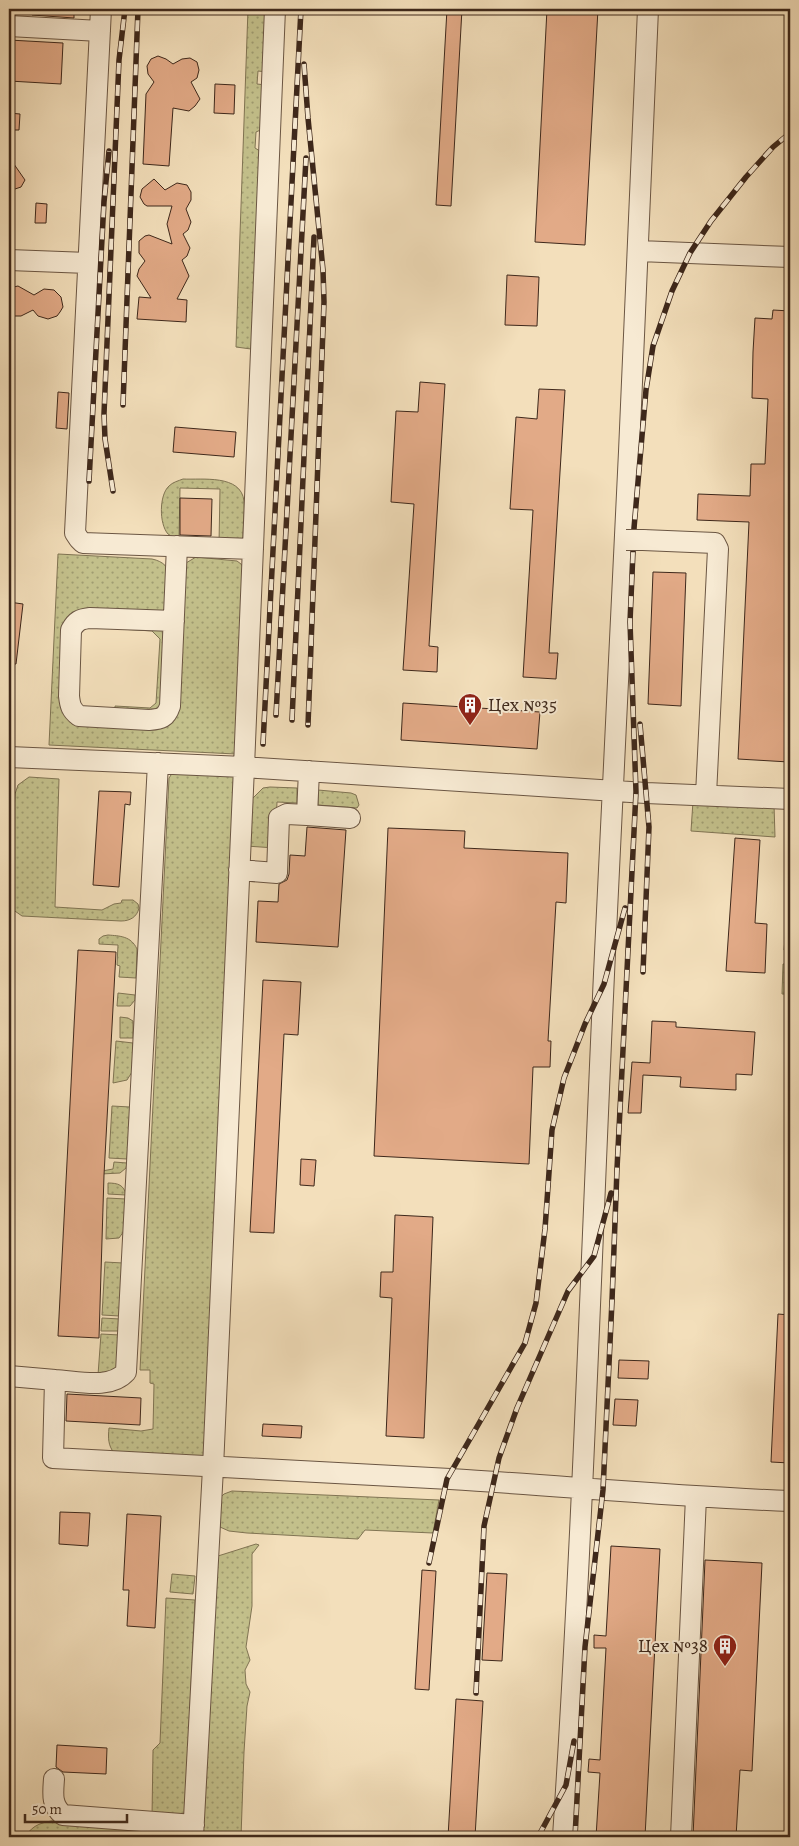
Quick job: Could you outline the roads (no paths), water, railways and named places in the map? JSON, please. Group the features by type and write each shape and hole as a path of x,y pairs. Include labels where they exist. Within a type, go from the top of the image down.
{"lane":[{"path":"101,9 75,533 84,543 253,549"},
{"path":"54,1779 53,1800 57,1810 63,1814 194,1831 213,1468 275,9"},
{"path":"563,1837 594,1256 612,790 631,540 648,9"},
{"path":"9,26 100,30"},
{"path":"639,251 790,257"},
{"path":"9,260 88,263"},
{"path":"631,540 714,543 718,549 706,795"},
{"path":"174,621 90,618 81,619 74,624 72,630 69,696 70,706 74,713 79,716 149,720 161,719 168,714 170,706 174,621 177,546"},
{"path":"9,757 244,767 790,799"},
{"path":"9,1376 105,1382 120,1380 126,1372 158,763"},
{"path":"307,815 308,771"},
{"path":"239,870 277,873 279,818 287,814 350,818"},
{"path":"55,1380 53,1458 447,1479 696,1498 790,1502"},
{"path":"681,1837 696,1498"}],"railway":[{"path":"113,491 105,439 104,414 119,60 125,9"},
{"path":"123,405 138,9"},
{"path":"263,744 301,9"},
{"path":"304,64 323,270 324,302 308,725"},
{"path":"575,1837 585,1647 603,1490 636,792 630,622 634,528 646,390 653,346 672,291 690,253 711,221 746,177 773,147 790,133"},
{"path":"89,481 104,202 109,151"},
{"path":"276,715 306,158"},
{"path":"292,720 314,237"},
{"path":"640,724 649,827 643,972"},
{"path":"429,1563 447,1479 525,1343 536,1303 545,1229 552,1130 564,1078 585,1024 604,984 625,908"},
{"path":"476,1693 484,1526 499,1458 517,1408 568,1291 594,1256 611,1193"},
{"path":"538,1837 566,1785 574,1741"}],"place":[{"name":"Цех №35","path":"470,726"},
{"name":"Цех №38","path":"725,1667"}]}
